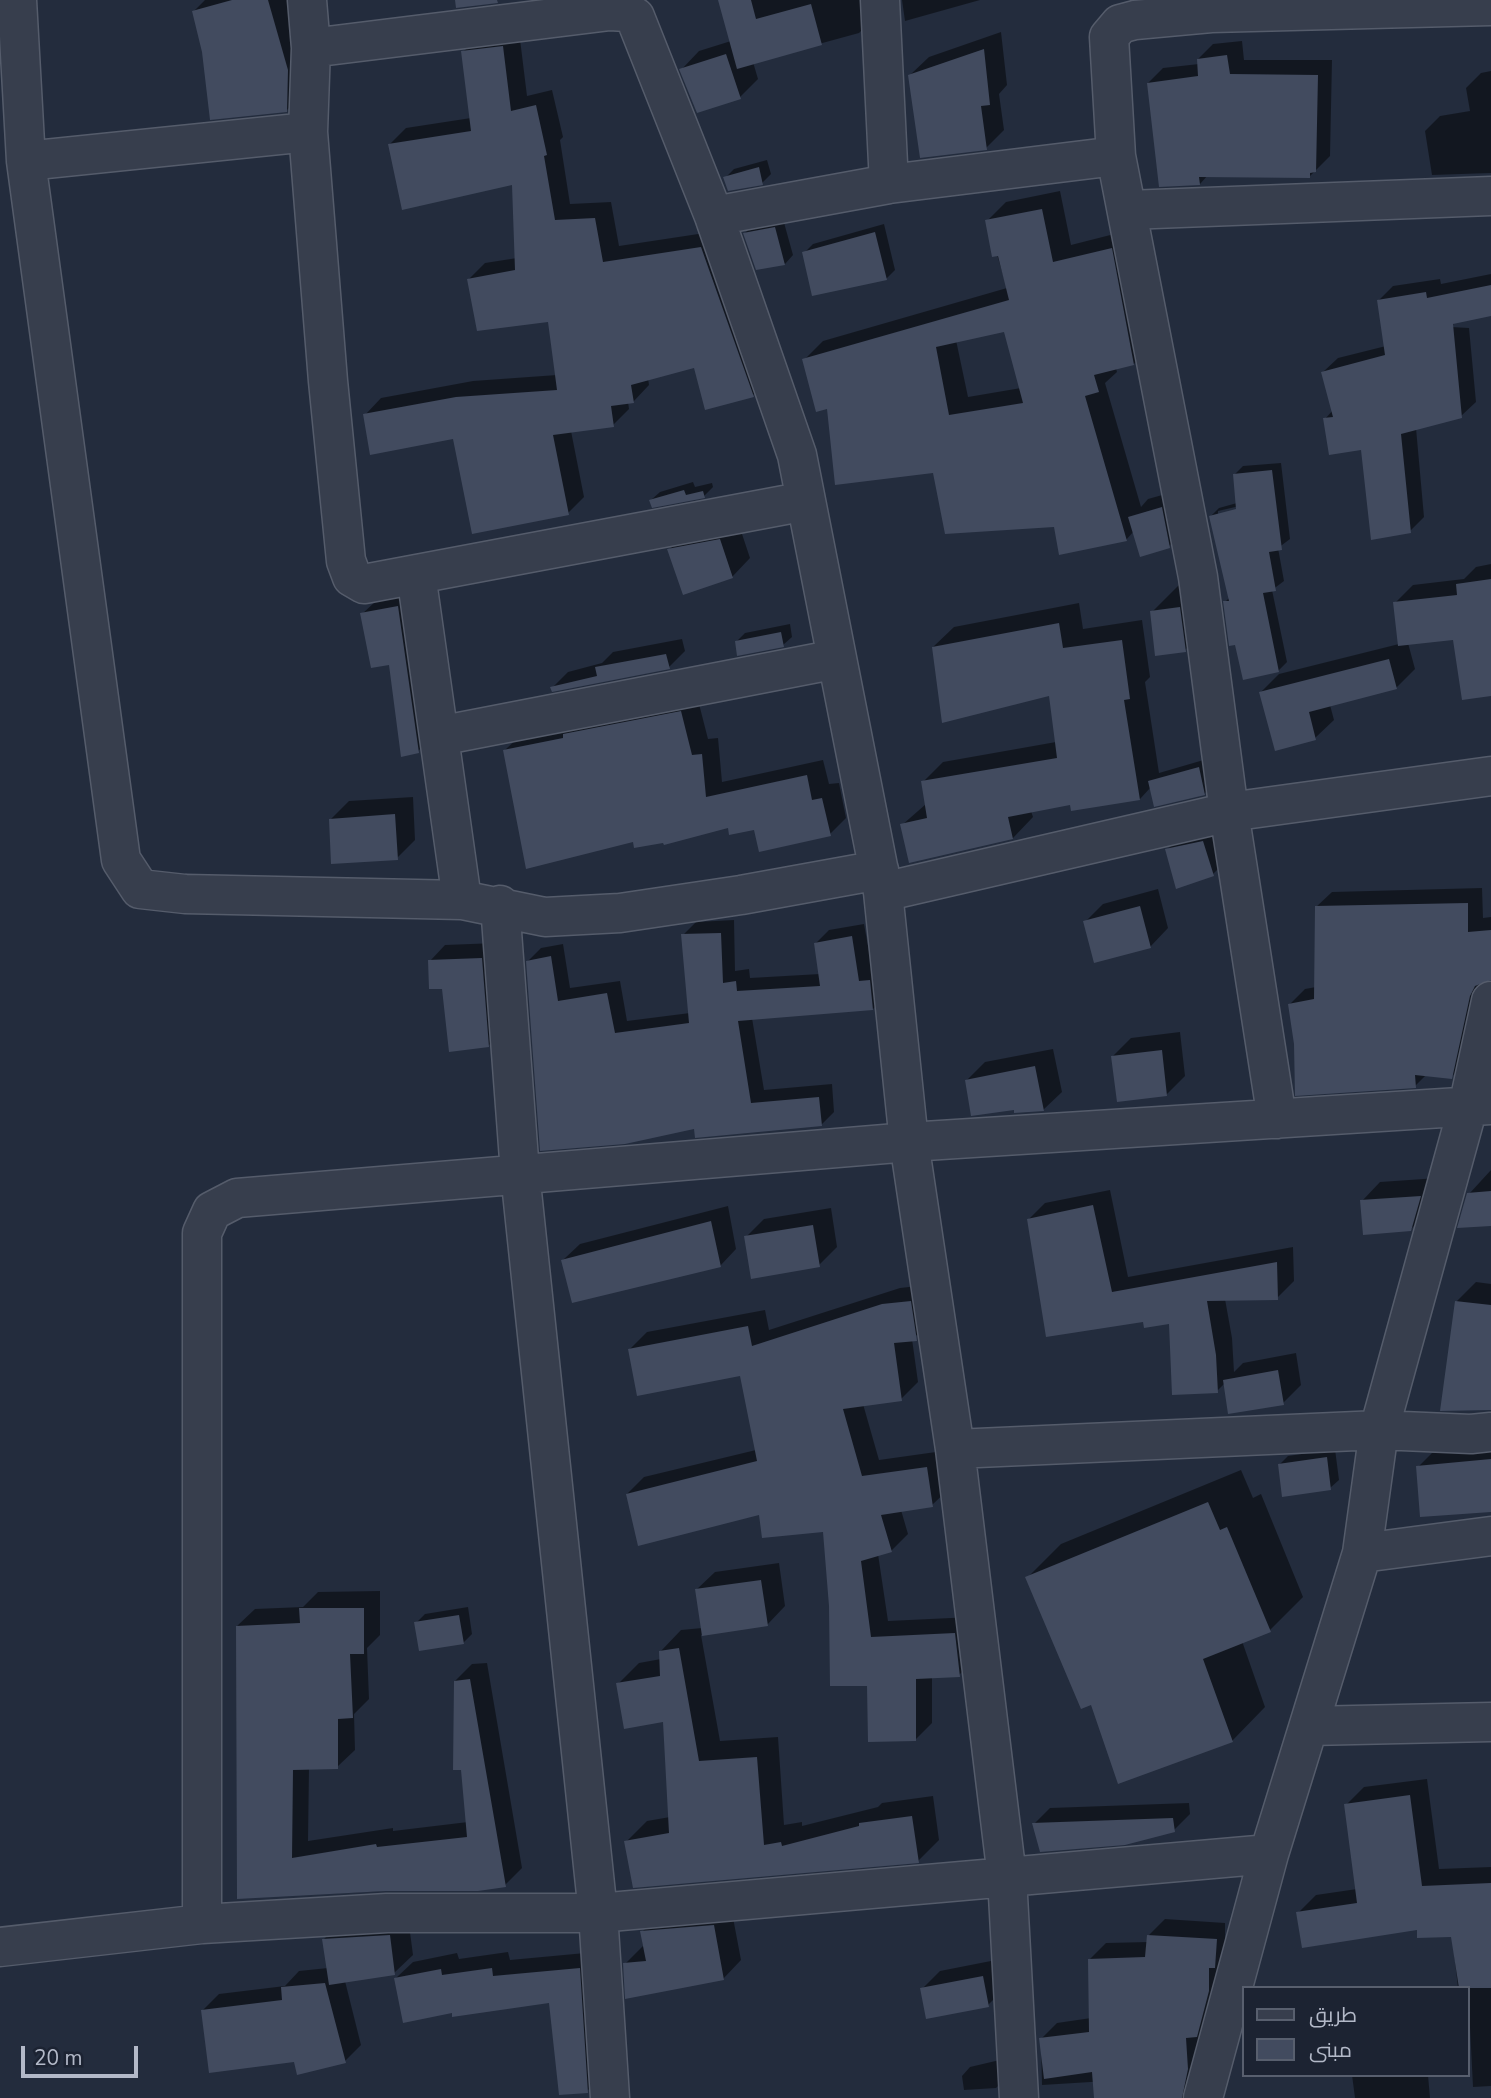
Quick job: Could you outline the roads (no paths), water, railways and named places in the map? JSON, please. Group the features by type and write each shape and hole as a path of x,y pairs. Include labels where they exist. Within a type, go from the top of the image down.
{"street":[{"path":"17,0 26,161 121,860 140,889 185,894 462,900 500,905 545,917 620,913 741,895 881,881 1229,812 1491,776"},
{"path":"307,0 311,48 308,132 328,381 346,561 352,577 364,584 806,501"},
{"path":"880,0 889,184"},
{"path":"1277,1119 1229,812 1198,577 1116,156 1109,37 1120,24 1211,13 1491,6"},
{"path":"311,48 499,12 610,11 627,12 635,17 714,216 797,454 881,881 909,1142 955,1449 1007,1877 1019,2098"},
{"path":"26,161 308,132"},
{"path":"714,216 889,184 1116,156"},
{"path":"1128,210 1491,196"},
{"path":"416,575 462,900"},
{"path":"439,736 837,659"},
{"path":"500,905 520,1173 598,1913 610,2098"},
{"path":"1203,2098 1269,1854 1362,1553 1379,1430 1479,1106 1491,1001"},
{"path":"202,1924 202,1233 212,1211 237,1198 520,1173 909,1142 1479,1106"},
{"path":"955,1449 1379,1430 1471,1434 1491,1432"},
{"path":"1362,1553 1491,1536"},
{"path":"1309,1726 1491,1722"},
{"path":"0,1947 202,1924 387,1913 598,1913 1269,1854"}]}
